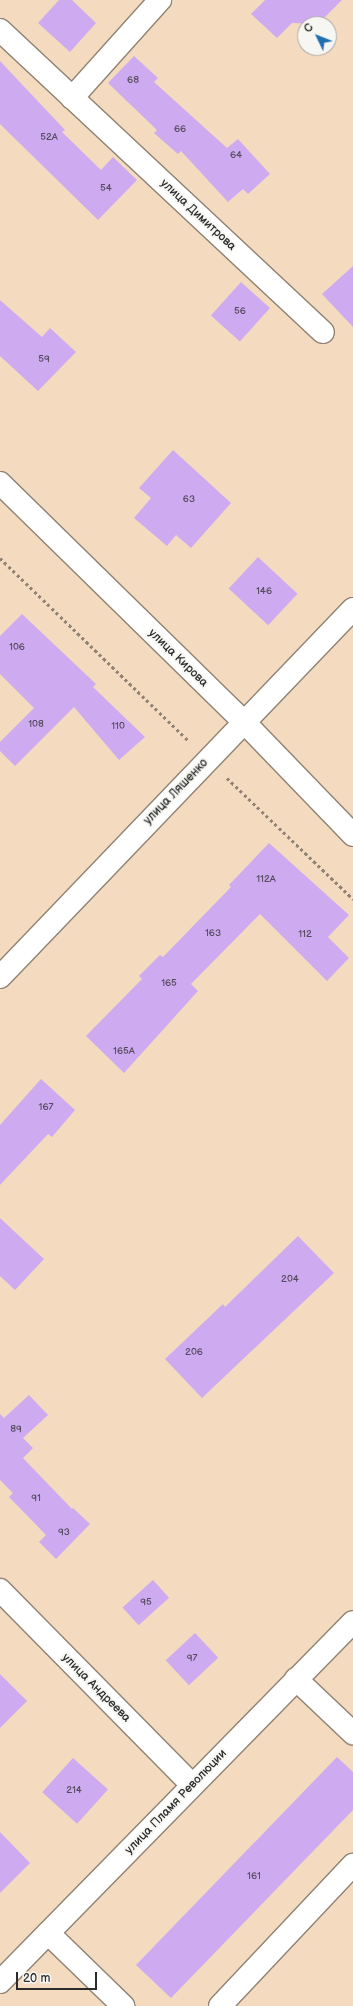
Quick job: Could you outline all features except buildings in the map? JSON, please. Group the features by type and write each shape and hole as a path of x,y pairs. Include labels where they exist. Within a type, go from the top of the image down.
{"street":[{"path":"72,98 160,0"},
{"name":"улица Димитрова","path":"0,30 323,332"},
{"name":"улица Кирова","path":"0,483 244,722 353,835"},
{"name":"улица Ляшенко","path":"0,977 353,609"},
{"name":"улица Андреева","path":"0,1590 192,1785"},
{"name":"улица Пламя Революции","path":"0,1982 353,1622"},
{"path":"296,1679 353,1733"},
{"path":"220,2006 353,1865"},
{"path":"48,1933 123,2006"}],"path":[{"path":"0,558 353,899"}]}
